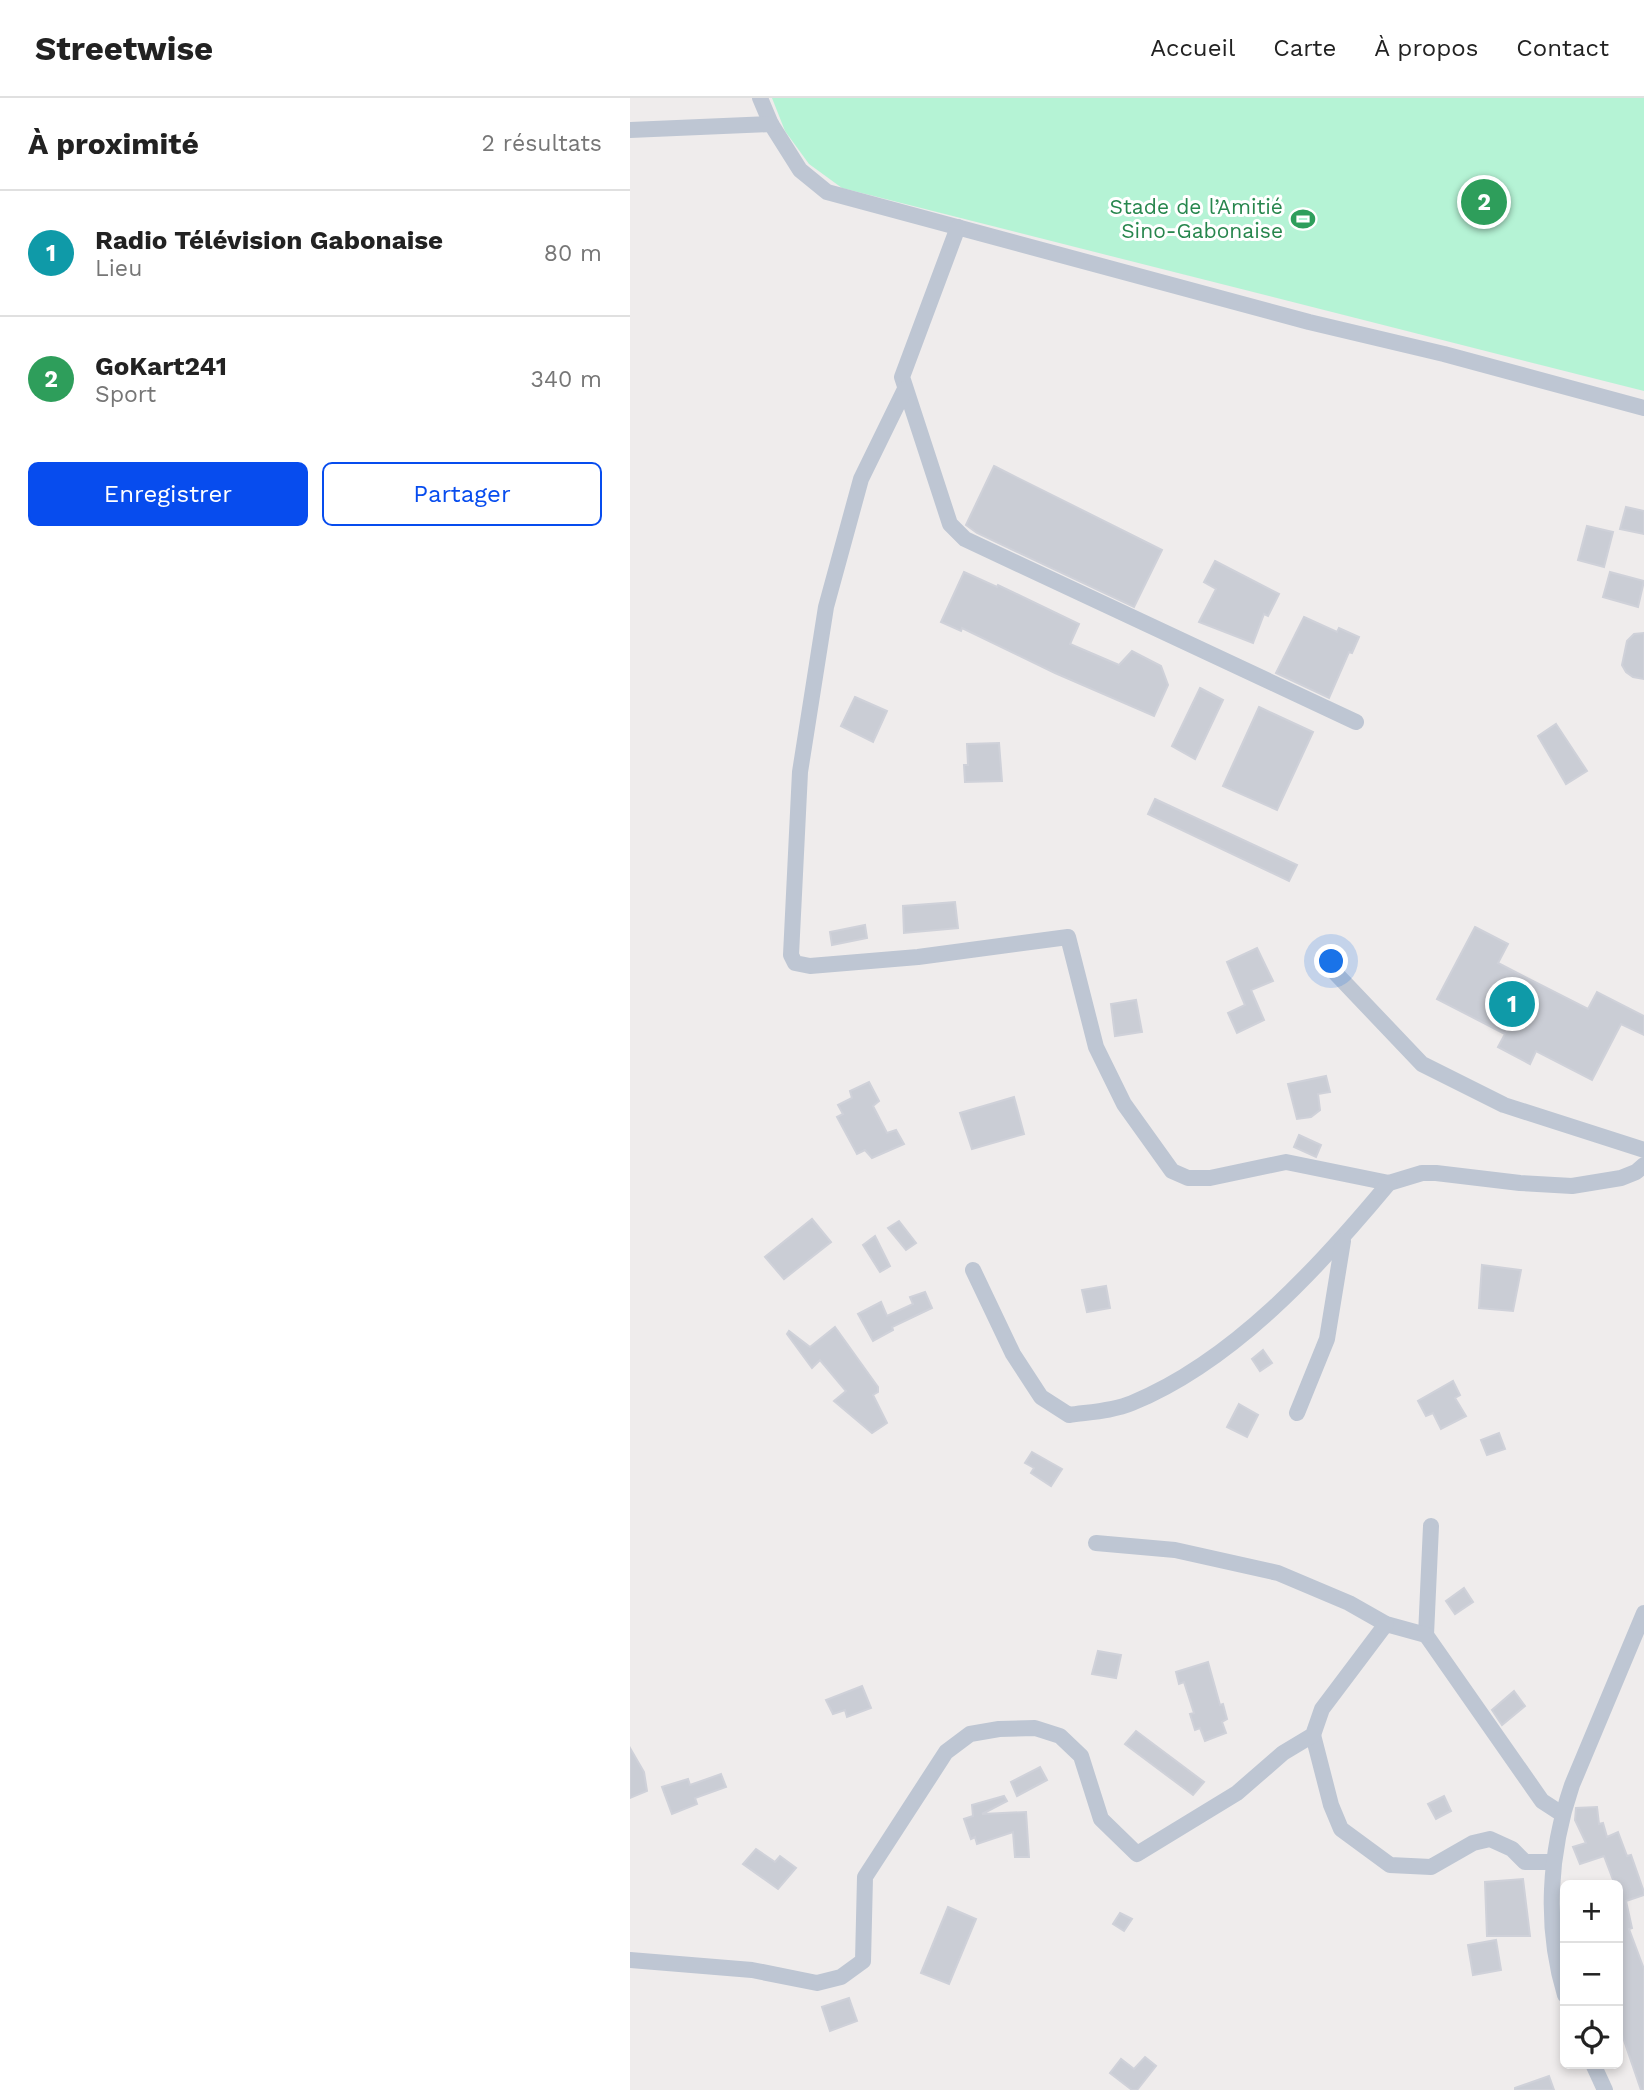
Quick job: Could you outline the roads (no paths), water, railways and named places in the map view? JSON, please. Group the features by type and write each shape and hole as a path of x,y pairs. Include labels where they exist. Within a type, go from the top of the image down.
{"street":[{"path":"760,98 771,124 800,170 827,192 1309,322 1444,354 1644,408"},
{"path":"630,130 771,124"},
{"path":"958,227 902,377 950,524 965,539 1356,722"},
{"path":"905,389 861,479 826,607 800,772 791,956 794,963 810,966 918,957 1068,937 1096,1047 1124,1104 1172,1171 1188,1178 1210,1178 1286,1162 1389,1183 1422,1173 1436,1173 1520,1183 1583,1185 1620,1178 1636,1172 1644,1165"},
{"path":"1324,961 1422,1064 1504,1105 1644,1150"},
{"path":"973,1270 1013,1354 1041,1397 1069,1415 1130,1404 1186,1374 1241,1337 1343,1239 1389,1183"},
{"path":"1297,1413 1327,1339 1343,1239"},
{"path":"1431,1526 1426,1634 1542,1801 1562,1814"},
{"path":"1096,1543 1174,1550 1278,1573 1349,1603 1386,1624 1426,1634"},
{"path":"1560,1979 1552,1928 1553,1862 1562,1814 1644,1613"},
{"path":"1386,1624 1322,1709 1313,1735 1331,1805 1341,1829 1390,1865 1431,1867 1473,1843 1490,1839 1512,1849 1525,1861 1553,1862"},
{"path":"630,1960 752,1970 817,1983 841,1978 863,1961 865,1877 946,1752 970,1734 999,1729 1035,1728 1060,1736 1081,1756 1101,1819 1137,1854 1237,1793 1283,1753 1313,1735"},
{"path":"1596,2069 1605,2090"}],"place":[{"name":"GoKart241","path":"1484,202"},
{"name":"Stade de l’Amitié Sino-Gabonaise","path":"1303,219"},
{"name":"Radio Télévision Gabonaise","path":"1512,1004"}]}
